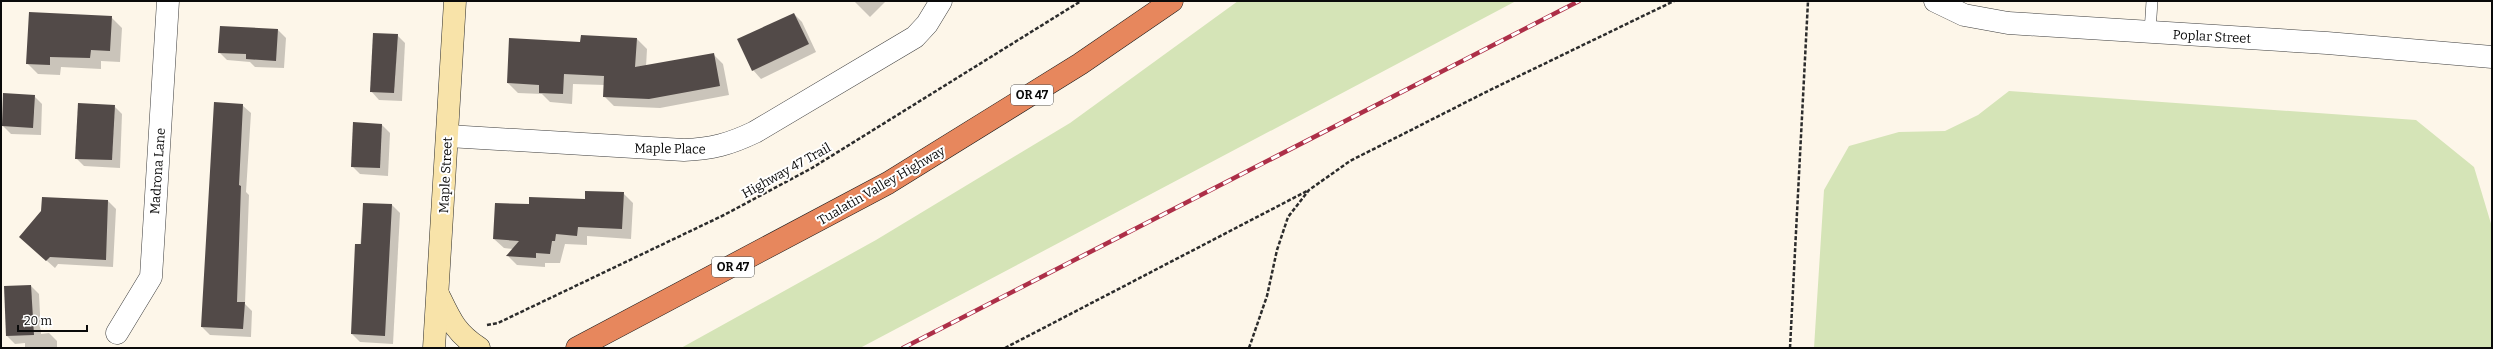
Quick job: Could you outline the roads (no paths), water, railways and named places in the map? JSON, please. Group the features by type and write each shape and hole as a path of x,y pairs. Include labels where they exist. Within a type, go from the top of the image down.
{"highway":[{"name":"Tualatin Valley Highway","path":"577,348 888,183 1080,64 1172,1"}],"street":[{"name":"Madrona Lane","path":"117,333 151,278 168,1"},
{"name":"Maple Street","path":"434,348 455,1"},
{"name":"Maple Place","path":"448,136 676,150 710,149 732,143 755,132 915,37 927,24 941,1"},
{"name":"Poplar Street","path":"1935,1 1964,15 2008,23 2327,43 2492,57"},
{"path":"438,295 454,328 464,338 479,348"}],"lane":[{"path":"2150,32 2152,1"}],"railway":[{"path":"903,348 1579,1"}]}
